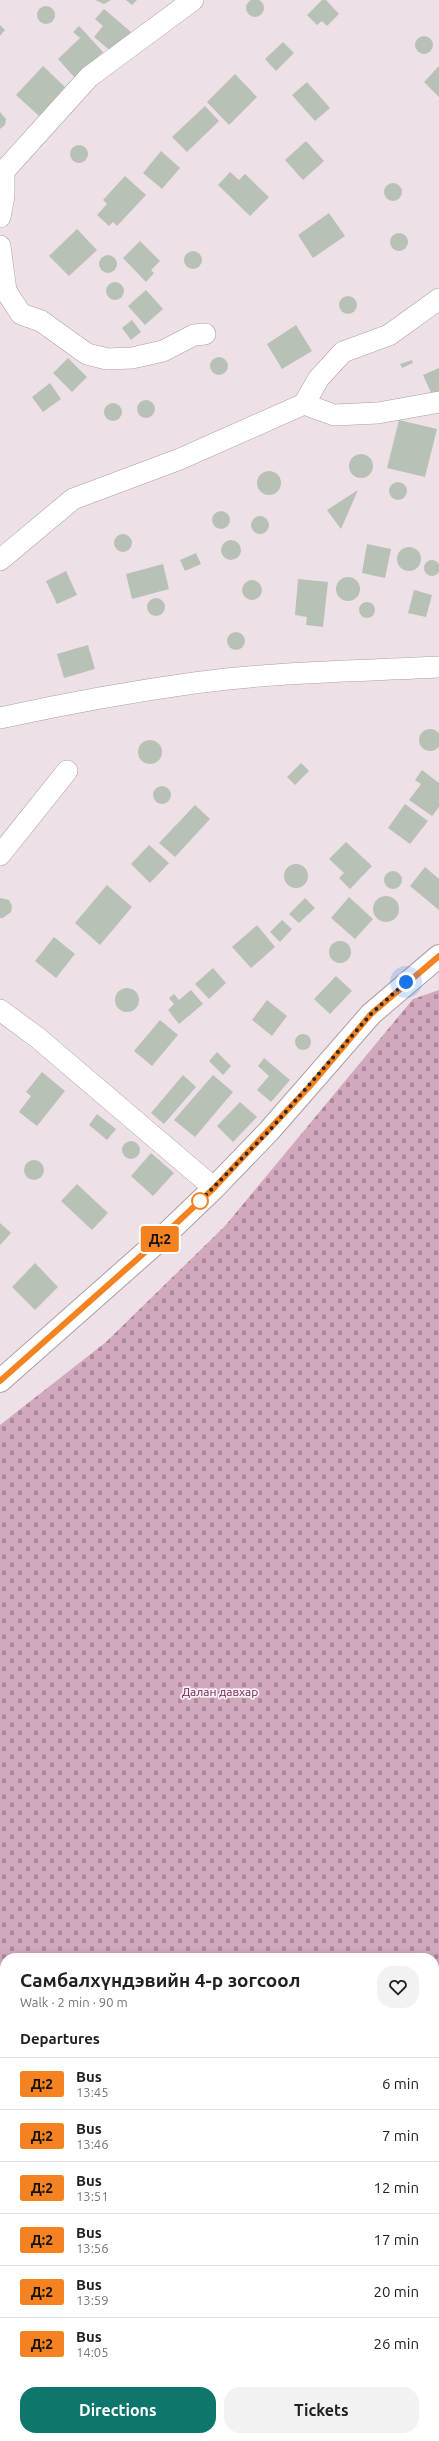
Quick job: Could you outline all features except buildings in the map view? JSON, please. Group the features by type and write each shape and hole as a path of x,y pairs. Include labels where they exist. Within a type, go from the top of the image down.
{"street":[{"path":"0,217 4,170 89,77 193,0"},
{"path":"0,246 6,291 21,314 41,321 87,354 108,359 132,358 163,351 194,335 205,334"},
{"path":"0,560 73,499 180,459 304,404 319,378 343,352 389,335 439,299"},
{"path":"304,404 334,415 378,413 439,402"},
{"path":"0,718 54,706 195,683 308,673 439,667"},
{"path":"0,855 67,771"},
{"path":"0,1381 152,1246 214,1188 305,1091 371,1014 439,956"},
{"path":"0,1010 38,1038 214,1188"}],"green space":[{"name":"Далан давхар","path":"439,990 439,1953 0,1953 0,1425 106,1342 225,1226 413,999"}],"bus line":[{"name":"Д:2","path":"0,1381 105,1289 214,1188 310,1086 371,1014 406,982 439,956"}],"route":[{"path":"200,1201 198,1203 269,1131 371,1014 406,982"}]}
